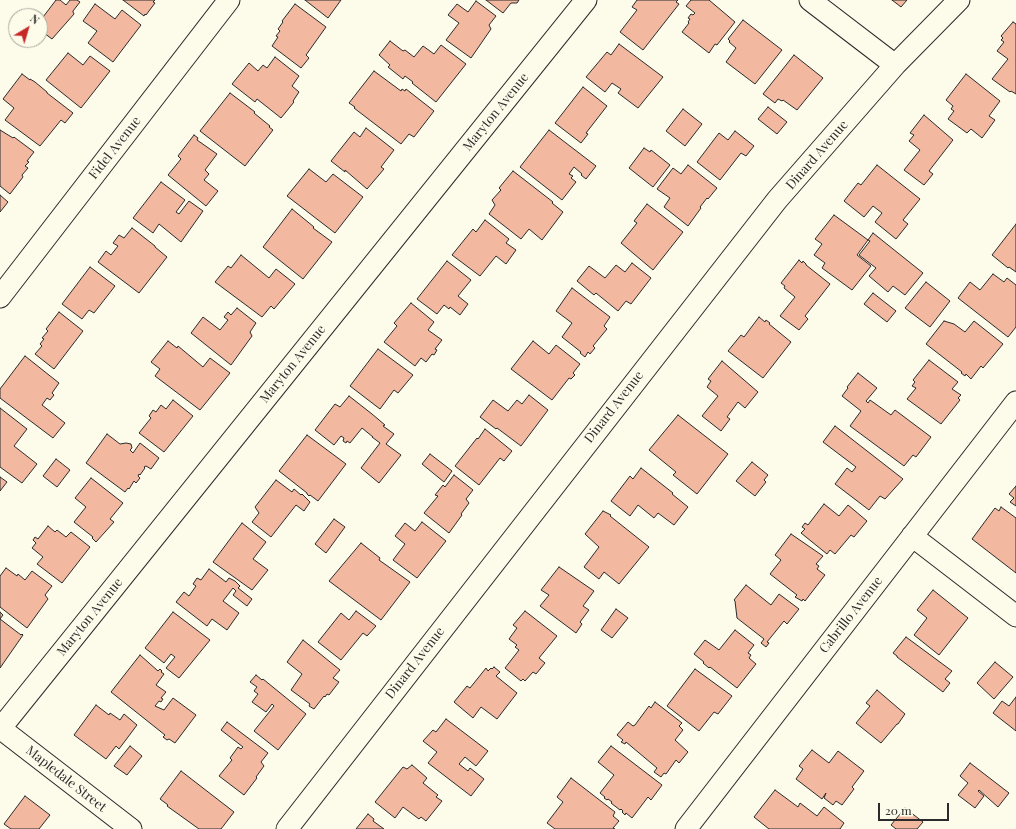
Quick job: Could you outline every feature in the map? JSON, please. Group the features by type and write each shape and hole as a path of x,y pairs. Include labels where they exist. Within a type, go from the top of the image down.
{"street":[{"name":"Fidel Avenue","path":"0,297 229,0"},
{"name":"Maryton Avenue","path":"0,728 586,0"},
{"path":"810,0 895,65"},
{"name":"Dinard Avenue","path":"287,829 777,200 895,65 959,0"},
{"name":"Cabrillo Avenue","path":"686,829 1016,402"},
{"path":"912,536 1016,616"},
{"name":"Mapledale Street","path":"0,728 131,829"}],"building":[{"path":"56,0 60,0 66,5 70,0 77,0 80,2 73,11 74,14 52,39 48,36 48,10"},
{"path":"123,0 155,0 153,2 155,3 144,16"},
{"path":"305,0 341,0 328,18"},
{"path":"486,0 519,0 517,3 511,3 503,13"},
{"path":"637,0 678,0 676,2 679,4 643,50 620,32 637,10 632,7"},
{"path":"691,0 709,0 735,22 709,53 682,32 689,23 688,22 690,19 688,18 691,14 693,15 695,13 686,6"},
{"path":"892,0 907,0 901,7"},
{"path":"476,1 496,16 489,25 491,29 471,58 446,40 459,23 448,15 457,4 468,12"},
{"path":"95,4 115,19 122,10 141,25 113,62 88,43 97,31 83,21"},
{"path":"295,4 326,27 306,55 309,58 301,68 272,46 278,37 276,36 280,31 278,29 283,22 282,21"},
{"path":"743,20 782,50 755,84 726,62 736,48 729,42 730,41 728,39"},
{"path":"1013,22 1016,24 1016,94 1011,91 1010,92 992,79 1008,59 997,51 1004,42 1001,40 1003,38 1001,36"},
{"path":"390,41 414,57 423,46 434,54 441,45 466,64 436,102 405,76 403,79 388,67 390,65 379,55"},
{"path":"619,44 663,77 638,108 618,93 621,89 612,83 605,92 586,77 607,52 611,55"},
{"path":"68,53 83,65 90,56 110,71 81,108 46,80"},
{"path":"794,55 823,78 797,110 783,100 778,99 775,103 763,94"},
{"path":"275,57 299,76 292,86 299,92 293,101 294,102 281,118 257,99 255,102 232,84 249,63 258,71 263,65 267,68"},
{"path":"374,71 401,91 402,89 405,91 406,89 434,111 414,137 409,134 401,144 349,103"},
{"path":"22,74 35,82 73,113 65,123 61,120 40,146 5,120 14,108 3,99"},
{"path":"966,74 1000,101 989,116 995,120 982,138 971,129 967,133 948,119 954,111 951,109 953,106 946,100"},
{"path":"583,87 607,106 586,133 588,134 581,143 555,123"},
{"path":"230,93 255,112 254,113 273,130 245,166 200,131"},
{"path":"768,107 787,122 777,134 758,119"},
{"path":"683,109 702,124 685,146 666,131"},
{"path":"924,115 953,140 929,171 933,174 924,185 904,170 920,150 909,141 914,135 910,133"},
{"path":"366,128 394,150 381,167 384,169 367,189 345,170 345,172 331,161 354,132 360,137"},
{"path":"0,130 13,138 14,137 34,152 27,161 29,162 25,166 28,168 22,175 23,177 10,194 0,186"},
{"path":"549,130 596,166 586,179 574,167 569,174 573,176 571,178 576,182 562,200 520,167"},
{"path":"735,131 754,146 746,156 741,153 720,180 697,162 719,133 728,140"},
{"path":"194,135 198,138 197,140 217,154 205,170 209,174 204,180 218,191 206,206 168,175 181,159 178,156"},
{"path":"644,148 650,152 651,150 670,165 653,187 629,168"},
{"path":"688,165 717,188 700,207 701,208 688,226 664,207 670,198 657,189 673,168 681,174"},
{"path":"877,165 920,199 903,220 908,224 896,239 875,222 882,213 873,206 864,217 844,201 858,183 861,185"},
{"path":"309,169 326,182 333,174 363,197 335,233 287,196"},
{"path":"513,171 553,202 552,203 563,212 542,240 529,229 521,239 489,214 495,205 492,200 501,190 499,188"},
{"path":"161,182 185,200 176,212 179,214 189,201 203,211 181,242 159,224 153,233 133,218"},
{"path":"0,195 8,202 0,212"},
{"path":"647,204 683,232 653,270 621,243 637,223 634,221"},
{"path":"292,209 314,227 313,228 332,242 303,279 263,247"},
{"path":"834,215 868,240 857,255 871,266 852,290 822,268 825,263 814,255 822,244 815,239"},
{"path":"485,220 509,239 506,243 516,250 506,264 496,256 480,276 452,255 473,229 476,232"},
{"path":"1016,224 1016,272 1009,267 1008,268 992,255"},
{"path":"132,228 167,257 139,293 98,262 106,251 111,255 118,246 113,243 119,235 124,238"},
{"path":"873,233 923,273 905,295 893,286 888,292 869,276 876,268 859,255 870,241 868,240"},
{"path":"241,255 269,278 276,269 295,284 274,309 271,306 262,317 215,282 228,266 231,268"},
{"path":"799,260 802,263 803,261 830,284 805,316 808,319 799,330 780,316 795,297 784,288 785,286 781,283"},
{"path":"447,261 471,280 458,296 468,304 460,315 450,307 449,309 444,305 437,314 417,299"},
{"path":"632,263 651,278 631,304 626,301 618,311 596,293 594,295 577,281 589,266 605,278 616,265 625,272"},
{"path":"90,267 115,286 94,313 89,310 82,319 62,304"},
{"path":"993,274 1004,282 1007,278 1016,285 1016,327 1008,337 958,298 970,282 980,290"},
{"path":"926,282 950,301 930,327 905,308"},
{"path":"572,288 610,317 604,326 607,329 593,346 595,348 590,354 588,352 585,357 562,337 572,323 556,311"},
{"path":"873,293 896,311 887,322 864,304"},
{"path":"411,303 434,322 428,330 442,340 435,349 437,350 434,355 432,354 426,362 421,358 415,366 384,342 397,326 394,323"},
{"path":"237,308 256,323 250,332 252,336 231,365 191,333 203,317 220,330 228,320 224,317 228,312 231,315"},
{"path":"59,312 83,331 54,369 35,354 42,346 40,344 44,339 42,338 48,331 46,329"},
{"path":"759,317 765,322 766,320 770,323 769,324 791,342 763,378 728,351 741,335 744,337"},
{"path":"944,321 954,324 965,332 974,321 1003,344 983,368 981,366 971,379 966,374 965,376 961,373 962,372 926,344"},
{"path":"168,341 177,348 178,346 203,367 210,358 230,373 200,410 155,376 160,369 151,362"},
{"path":"533,341 549,354 556,345 580,364 573,373 575,375 571,379 569,378 552,400 511,369"},
{"path":"378,349 413,375 398,393 394,390 380,409 350,386"},
{"path":"25,356 59,383 52,393 54,395 50,400 47,398 42,405 65,423 53,438 0,398 0,389"},
{"path":"929,360 958,382 952,389 961,395 958,398 960,400 941,424 907,399 916,388 912,386 915,382 913,380"},
{"path":"722,361 758,392 745,408 738,402 727,417 730,419 721,431 702,416 718,396 707,387 711,381 708,379"},
{"path":"858,373 877,388 866,401 868,403 870,400 891,415 895,410 931,437 916,457 913,455 904,466 850,426 861,411 842,396"},
{"path":"529,395 548,410 521,446 480,417 493,400 508,411 517,400 522,404"},
{"path":"349,396 394,434 386,444 401,455 379,483 361,468 380,443 373,437 362,428 350,443 343,441 344,438 341,436 334,445 315,430 335,404 340,407"},
{"path":"173,400 193,416 164,452 139,433 151,418 149,416 153,410 156,412 161,405 166,409"},
{"path":"0,408 27,429 14,446 37,464 22,483 0,467"},
{"path":"678,415 728,454 697,494 673,475 676,472 649,450"},
{"path":"835,426 903,479 885,499 880,496 869,510 835,484 847,468 852,472 856,467 823,442"},
{"path":"485,429 512,451 504,461 500,458 479,485 455,466"},
{"path":"107,434 120,444 131,444 132,448 130,450 133,453 140,443 159,458 151,469 146,466 144,467 145,468 138,476 140,478 136,483 134,481 125,492 86,463"},
{"path":"307,435 346,464 318,501 310,495 309,496 279,471"},
{"path":"430,454 452,471 444,482 422,464"},
{"path":"56,459 70,470 57,487 43,476"},
{"path":"752,462 768,475 764,480 766,482 755,496 736,481"},
{"path":"641,468 688,507 674,525 658,513 654,518 638,505 630,516 611,501 630,476 633,479"},
{"path":"454,475 473,490 466,499 469,503 449,533 424,513 438,496 435,495 443,485 445,487"},
{"path":"0,477 7,482 0,491"},
{"path":"91,478 123,503 110,519 114,522 96,542 92,538 93,537 74,522 86,507 75,498"},
{"path":"276,480 292,492 294,489 301,495 302,494 310,502 304,511 296,505 271,537 252,522 259,513 255,507"},
{"path":"1016,486 1016,506 1010,502 1014,498 1009,494"},
{"path":"824,504 839,516 848,505 867,521 854,537 851,535 835,554 830,550 827,554 801,533 805,529 802,527 805,523 808,525"},
{"path":"1001,507 1016,518 1016,573 972,539 995,508 999,511"},
{"path":"603,511 611,515 610,516 649,547 619,584 604,572 599,579 584,567 599,547 585,534"},
{"path":"334,519 345,527 326,553 315,544"},
{"path":"422,522 446,541 417,578 393,560 405,544 395,536 405,523 415,531"},
{"path":"242,523 266,542 253,559 268,570 252,590 213,562"},
{"path":"48,526 55,532 57,530 66,537 71,532 90,547 62,583 37,564 43,557 32,548 36,543 33,540 35,537 38,539"},
{"path":"791,534 823,556 816,564 819,566 817,569 825,575 805,601 795,597 797,595 770,574 781,560 775,555"},
{"path":"361,543 380,558 379,560 410,582 381,620 329,581"},
{"path":"559,567 594,591 583,606 589,610 580,622 582,624 576,633 540,606 549,595 541,590"},
{"path":"6,568 17,576 18,574 25,580 32,571 52,586 45,595 48,599 27,628 0,607 0,576"},
{"path":"209,569 226,582 229,578 235,581 240,586 238,588 252,599 247,606 233,595 236,591 233,588 223,601 239,613 227,630 212,619 207,626 176,602 184,592 189,596 196,586 193,584 197,578 201,580"},
{"path":"746,585 771,605 779,594 799,609 787,624 784,621 767,642 769,643 766,647 761,643 764,639 737,618 734,600"},
{"path":"933,590 968,618 939,655 914,635 927,618 917,610"},
{"path":"616,609 628,618 612,638 601,630"},
{"path":"356,611 376,626 367,636 363,633 341,660 318,642 341,613 349,620"},
{"path":"525,611 557,636 539,658 545,663 536,674 533,672 525,681 523,679 521,681 505,668 519,650 515,647 517,645 509,639 517,628 513,625"},
{"path":"0,612 3,615 0,619"},
{"path":"173,612 210,640 179,678 166,668 175,657 171,654 164,663 145,648"},
{"path":"0,619 23,635 0,668"},
{"path":"735,630 754,645 748,653 751,655 749,658 756,664 737,688 710,667 709,668 694,654 705,640 719,650"},
{"path":"906,637 952,671 945,679 950,683 943,692 893,653"},
{"path":"303,640 340,670 333,678 339,682 329,695 327,694 325,697 324,696 314,709 309,706 310,704 291,690 302,674 287,662"},
{"path":"140,655 158,671 160,669 164,674 156,685 166,692 161,698 163,699 161,702 159,701 155,706 164,710 173,698 196,715 175,743 163,737 165,735 111,692"},
{"path":"995,662 1013,677 994,699 977,683"},
{"path":"494,667 500,672 496,676 517,693 497,719 481,707 473,718 454,702 467,686 470,688 486,668 488,671"},
{"path":"695,669 732,696 718,714 714,712 699,731 667,706"},
{"path":"256,675 306,714 278,750 254,731 274,706 272,704 266,712 252,702 258,694 254,691 257,687 250,682"},
{"path":"877,690 905,714 881,743 856,723 870,706 866,703"},
{"path":"1016,697 1016,731 993,713 1002,701 1009,706"},
{"path":"655,702 682,723 679,726 683,730 675,740 688,752 679,763 676,760 666,774 664,773 661,777 654,772 657,768 626,742 625,744 621,742 623,740 617,735 628,722 633,726 635,725 649,706 651,708"},
{"path":"96,705 109,715 110,713 120,720 124,714 137,725 119,749 116,746 106,759 74,735"},
{"path":"446,719 488,751 476,766 465,757 459,764 468,771 470,768 484,779 471,796 428,763 437,752 423,741 433,730 436,732"},
{"path":"227,722 268,753 261,762 264,766 244,795 219,776 232,760 230,758 238,747 241,749 243,747 221,730"},
{"path":"130,746 142,756 127,775 114,766"},
{"path":"611,746 662,785 651,800 648,797 632,818 626,813 625,815 621,809 620,810 608,799 607,800 604,798 605,797 600,793 614,775 598,762"},
{"path":"812,750 829,763 838,751 864,771 852,787 854,789 842,805 836,801 833,805 824,798 826,793 822,799 796,779 803,769 799,766"},
{"path":"970,763 1009,793 998,807 979,790 978,791 984,796 975,808 958,795 968,783 960,776"},
{"path":"412,765 427,778 423,783 438,795 436,797 442,801 426,821 421,817 419,819 403,807 395,818 375,802 403,767 407,769"},
{"path":"181,771 234,812 221,829 199,829 167,806 168,805 160,799"},
{"path":"571,778 615,812 613,816 619,821 613,828 615,829 555,829 547,823 563,802 557,797"},
{"path":"775,790 798,807 800,803 817,816 824,807 844,823 840,829 769,829 754,817"},
{"path":"25,796 50,815 39,829 11,829 4,824"},
{"path":"905,808 923,822 917,829 896,829 891,825"},
{"path":"368,814 374,819 373,821 384,829 356,829"}]}
